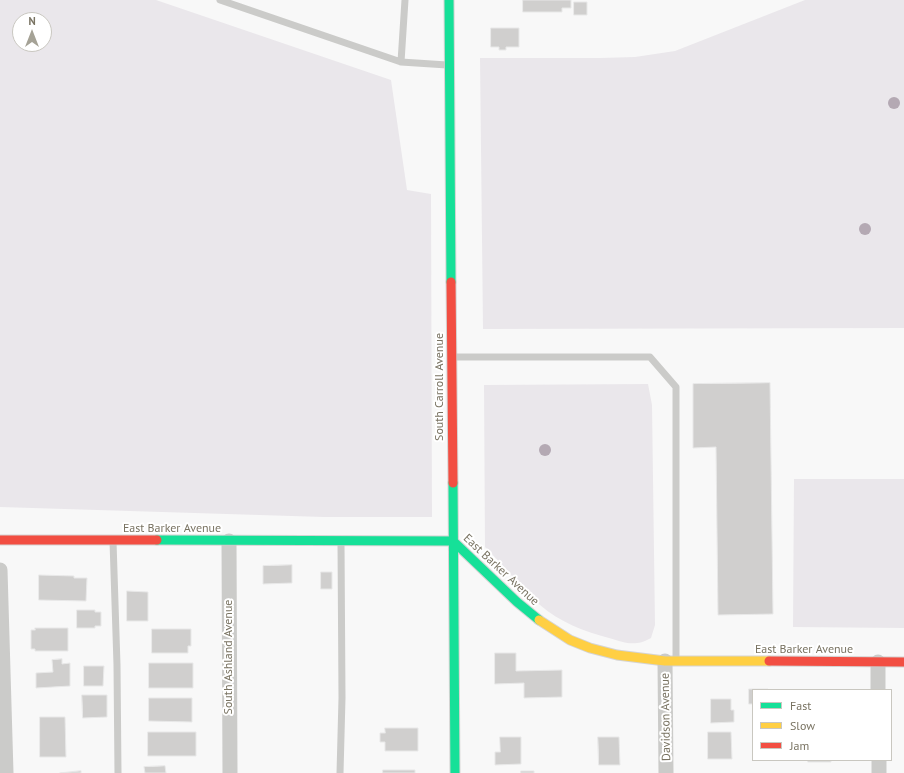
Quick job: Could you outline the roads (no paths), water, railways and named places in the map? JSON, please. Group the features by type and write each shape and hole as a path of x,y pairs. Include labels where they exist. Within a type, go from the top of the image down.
{"street":[{"name":"South Carroll Avenue","path":"448,0 455,773"},
{"name":"East Barker Avenue","path":"0,540 453,541 532,615 560,635 590,648 630,657 670,661 904,662"},
{"name":"South Ashland Avenue","path":"229,541 230,773"},
{"path":"0,570 6,773"},
{"name":"Davidson Avenue","path":"666,773 670,661"},
{"path":"878,662 878,689"},
{"path":"879,761 879,773"}],"lane":[{"path":"220,0 401,62 449,65"},
{"path":"401,62 405,0"},
{"path":"452,357 650,357 676,387 670,661"},
{"path":"113,540 117,665 118,773"},
{"path":"340,773 342,698 341,541"}]}
